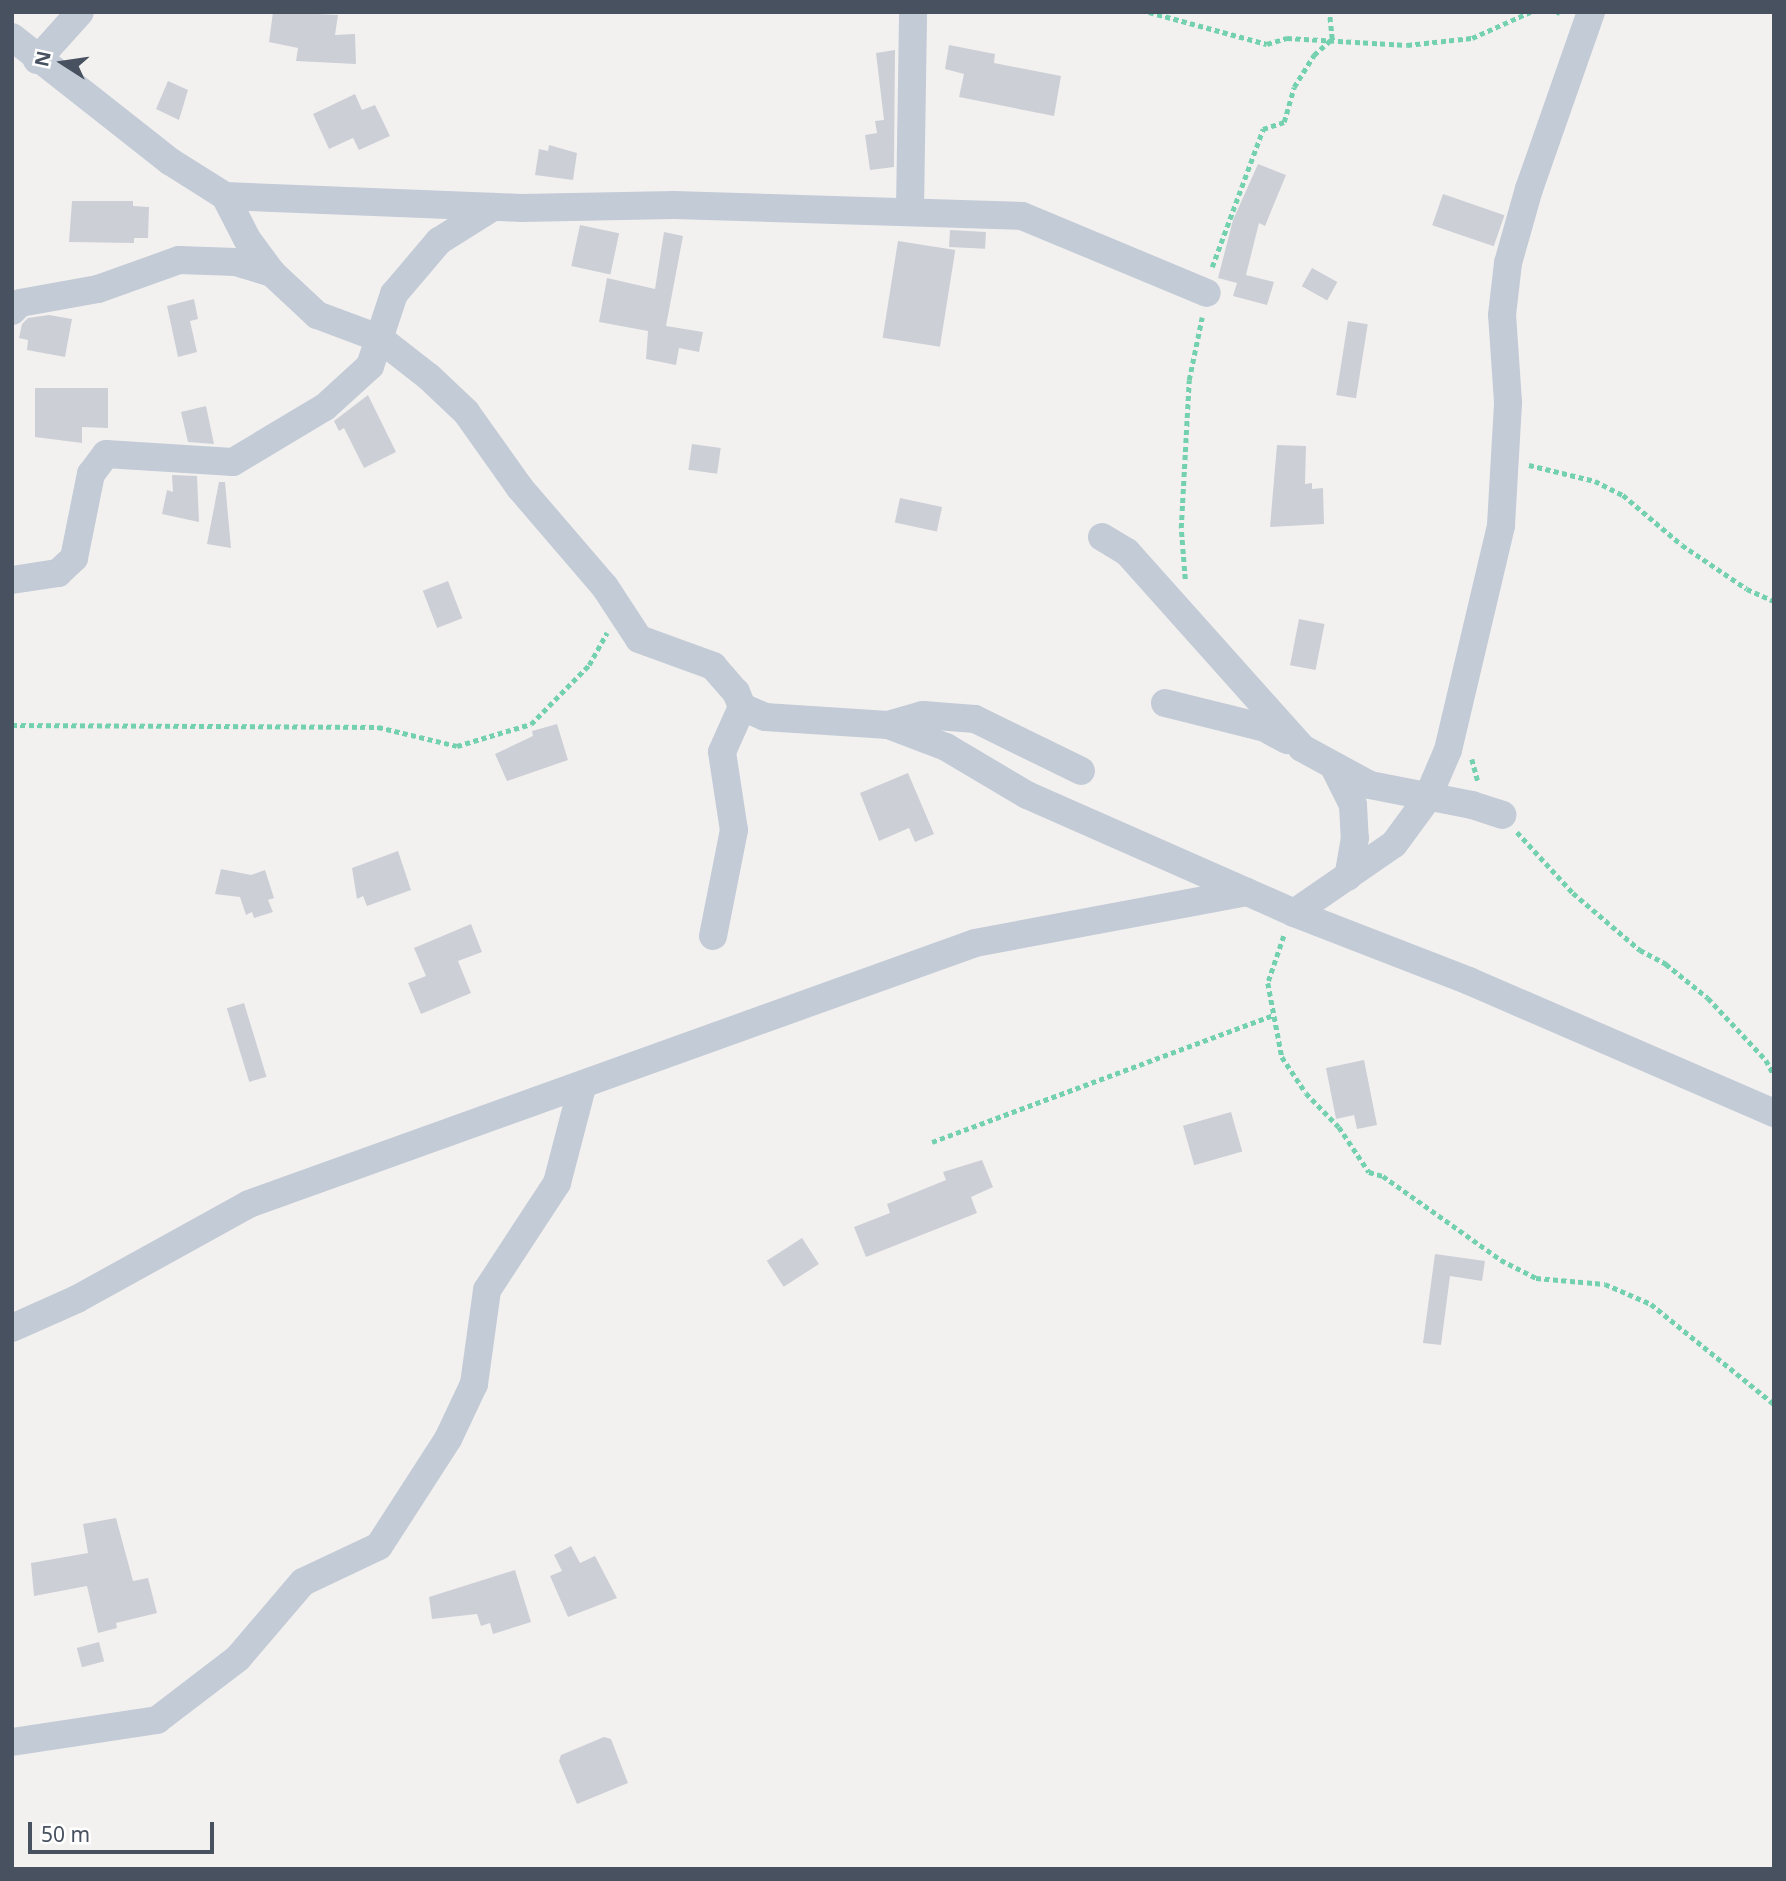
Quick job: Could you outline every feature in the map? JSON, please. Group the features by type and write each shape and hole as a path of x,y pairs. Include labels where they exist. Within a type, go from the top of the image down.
{"street":[{"path":"37,60 80,12"},
{"path":"910,209 913,12"},
{"path":"1294,913 1394,844 1427,799 1448,750 1501,525 1501,459 1508,402 1502,315 1508,263 1529,189 1591,12"},
{"path":"12,37 37,60 172,162 225,196 247,239 272,273 317,315 379,338 466,412 520,488 614,600 639,639 713,666 736,692 742,707 765,717 888,725 946,747 1027,795 1294,913 1469,981 1774,1113"},
{"path":"225,196 492,207 674,205 910,209 1022,216 1207,293"},
{"path":"12,580 58,573 74,558 92,474 106,454 233,462 335,399 370,366 394,293 439,241 492,207"},
{"path":"12,311 20,303 98,289 179,260 236,262 272,273"},
{"path":"1102,537 1127,552 1302,748"},
{"path":"1165,702 1265,728 1335,769 1370,785 1427,799 1472,804 1502,815"},
{"path":"713,936 734,830 722,752 742,707"},
{"path":"888,725 923,715 975,719 1081,771"},
{"path":"1335,769 1353,805 1355,838 1348,876"},
{"path":"12,1328 89,1293 249,1204 582,1087 975,943 1247,892"},
{"path":"12,1742 157,1720 238,1658 303,1582 379,1546 448,1439 474,1384 487,1290 556,1183 582,1087"}],"path":[{"path":"1149,12 1267,44 1286,38 1407,45 1472,38 1530,12"},
{"path":"1329,12 1332,39"},
{"path":"1186,582 1181,528 1189,380 1214,255 1263,130 1284,122 1294,88 1314,55 1332,39"},
{"path":"1501,459 1595,481 1623,495 1682,545 1747,589 1774,601"},
{"path":"12,725 378,727 457,746 531,724 589,664 610,627 614,600"},
{"path":"1471,755 1476,778 1502,815 1573,893 1640,950 1666,964 1708,998 1766,1060 1774,1075"},
{"path":"1294,913 1268,983 1282,1057 1306,1093 1339,1127 1368,1172 1383,1176 1501,1260 1536,1278 1605,1284 1651,1304 1774,1404"},
{"path":"932,1142 1274,1015"}],"building":[{"path":"273,12 338,15 335,35 355,34 356,64 296,61 298,48 269,42"},
{"path":"949,45 995,54 994,63 1061,76 1054,116 959,97 964,74 945,69"},
{"path":"895,50 894,167 870,170 865,135 877,133 875,121 884,120 876,53"},
{"path":"168,81 188,90 179,120 156,109"},
{"path":"355,94 362,110 375,105 390,136 359,150 353,138 329,149 313,114"},
{"path":"549,145 577,153 573,180 535,175 539,149 548,151"},
{"path":"1258,164 1286,175 1265,226 1259,223 1246,275 1274,282 1267,305 1233,296 1237,283 1218,278 1233,220"},
{"path":"1443,194 1504,215 1494,246 1432,225"},
{"path":"72,201 133,201 133,206 149,207 148,238 134,238 134,243 69,242"},
{"path":"580,225 619,233 610,274 571,266"},
{"path":"950,230 986,232 985,249 949,247"},
{"path":"664,232 683,236 666,326 703,332 699,352 679,348 676,365 646,359 648,331 599,322 607,278 655,289"},
{"path":"898,241 955,250 940,347 883,338"},
{"path":"1312,268 1337,282 1327,300 1302,286"},
{"path":"194,299 198,319 190,321 197,352 178,357 167,306"},
{"path":"49,315 72,319 65,357 27,350 28,340 19,338 22,324 28,318"},
{"path":"1348,321 1368,324 1356,398 1336,395"},
{"path":"35,388 108,388 108,428 82,427 82,443 35,437"},
{"path":"368,395 396,452 364,468 344,428 339,431 334,421"},
{"path":"206,406 214,444 188,442 181,412"},
{"path":"692,444 721,448 717,474 688,470"},
{"path":"1277,445 1306,446 1305,484 1312,483 1312,489 1323,488 1324,524 1270,527"},
{"path":"172,475 197,476 199,522 162,514 167,490 173,492"},
{"path":"219,482 225,482 231,548 207,544"},
{"path":"900,498 942,507 937,531 895,522"},
{"path":"448,581 462,618 437,628 423,591"},
{"path":"1299,619 1325,624 1316,670 1290,665"},
{"path":"557,724 568,760 507,781 495,754 533,736 532,731"},
{"path":"908,773 934,834 915,842 909,828 879,841 860,793"},
{"path":"398,851 411,890 367,906 363,896 357,899 352,868"},
{"path":"221,869 251,875 265,870 274,898 268,900 273,912 254,918 252,912 246,915 240,897 215,894"},
{"path":"471,924 482,952 458,961 471,993 421,1014 408,983 426,976 414,948"},
{"path":"244,1003 267,1077 249,1082 227,1008"},
{"path":"1364,1060 1377,1125 1357,1129 1354,1115 1336,1119 1326,1068"},
{"path":"1231,1112 1242,1151 1194,1165 1183,1126"},
{"path":"982,1160 993,1187 971,1197 977,1213 866,1257 854,1227 890,1213 887,1204 946,1180 943,1172"},
{"path":"802,1238 819,1264 784,1287 767,1261"},
{"path":"1435,1254 1485,1261 1482,1281 1450,1276 1441,1345 1423,1343"},
{"path":"116,1518 133,1581 148,1578 157,1613 116,1623 117,1628 98,1633 87,1586 34,1596 31,1563 88,1553 83,1524"},
{"path":"571,1546 580,1563 595,1556 617,1598 568,1617 550,1576 562,1571 554,1555"},
{"path":"515,1570 531,1622 493,1634 490,1623 481,1626 477,1614 432,1619 429,1597"},
{"path":"99,1642 104,1661 82,1667 77,1648"},
{"path":"604,1737 611,1739 628,1783 577,1804 559,1761 561,1755"}]}
